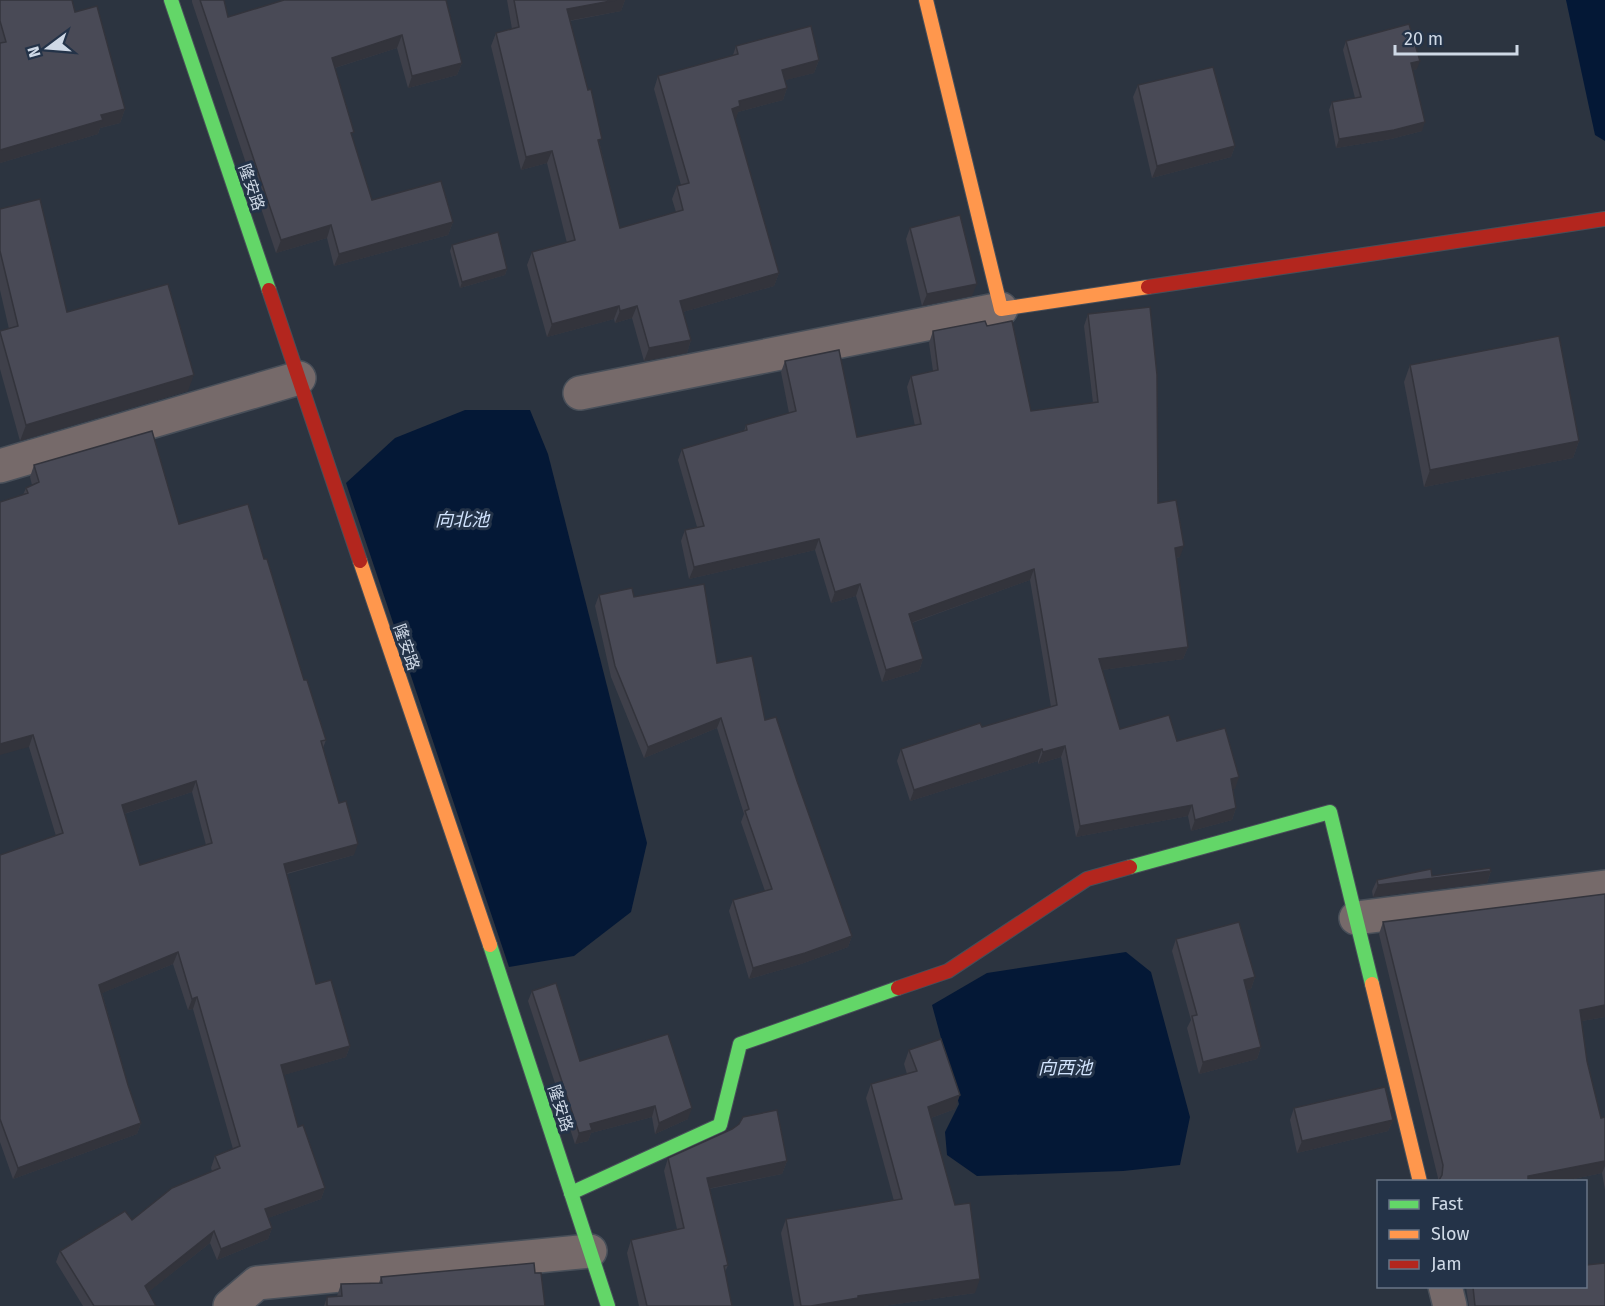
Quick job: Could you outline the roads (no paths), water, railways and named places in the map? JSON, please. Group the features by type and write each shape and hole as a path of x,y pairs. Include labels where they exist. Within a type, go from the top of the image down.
{"street":[{"name":"隆安路","path":"171,0 501,979 608,1306"},
{"path":"926,0 1001,309"},
{"path":"580,393 1001,309 1605,219"},
{"path":"0,466 299,378"},
{"path":"571,1193 720,1125 740,1044 948,971 1087,879 1330,812 1420,1180"},
{"path":"1356,918 1605,887"},
{"path":"230,1306 257,1282 590,1251"},
{"path":"1445,1288 1450,1306"}],"water":[{"path":"1566,0 1605,0 1605,141 1595,135"},
{"name":"向北池","path":"465,410 530,410 548,454 647,843 631,912 574,956 509,967 346,483 395,438"},
{"name":"向西池","path":"1126,952 1151,972 1190,1117 1180,1165 1123,1171 977,1176 947,1155 945,1132 959,1104 932,1005 987,973"}]}
